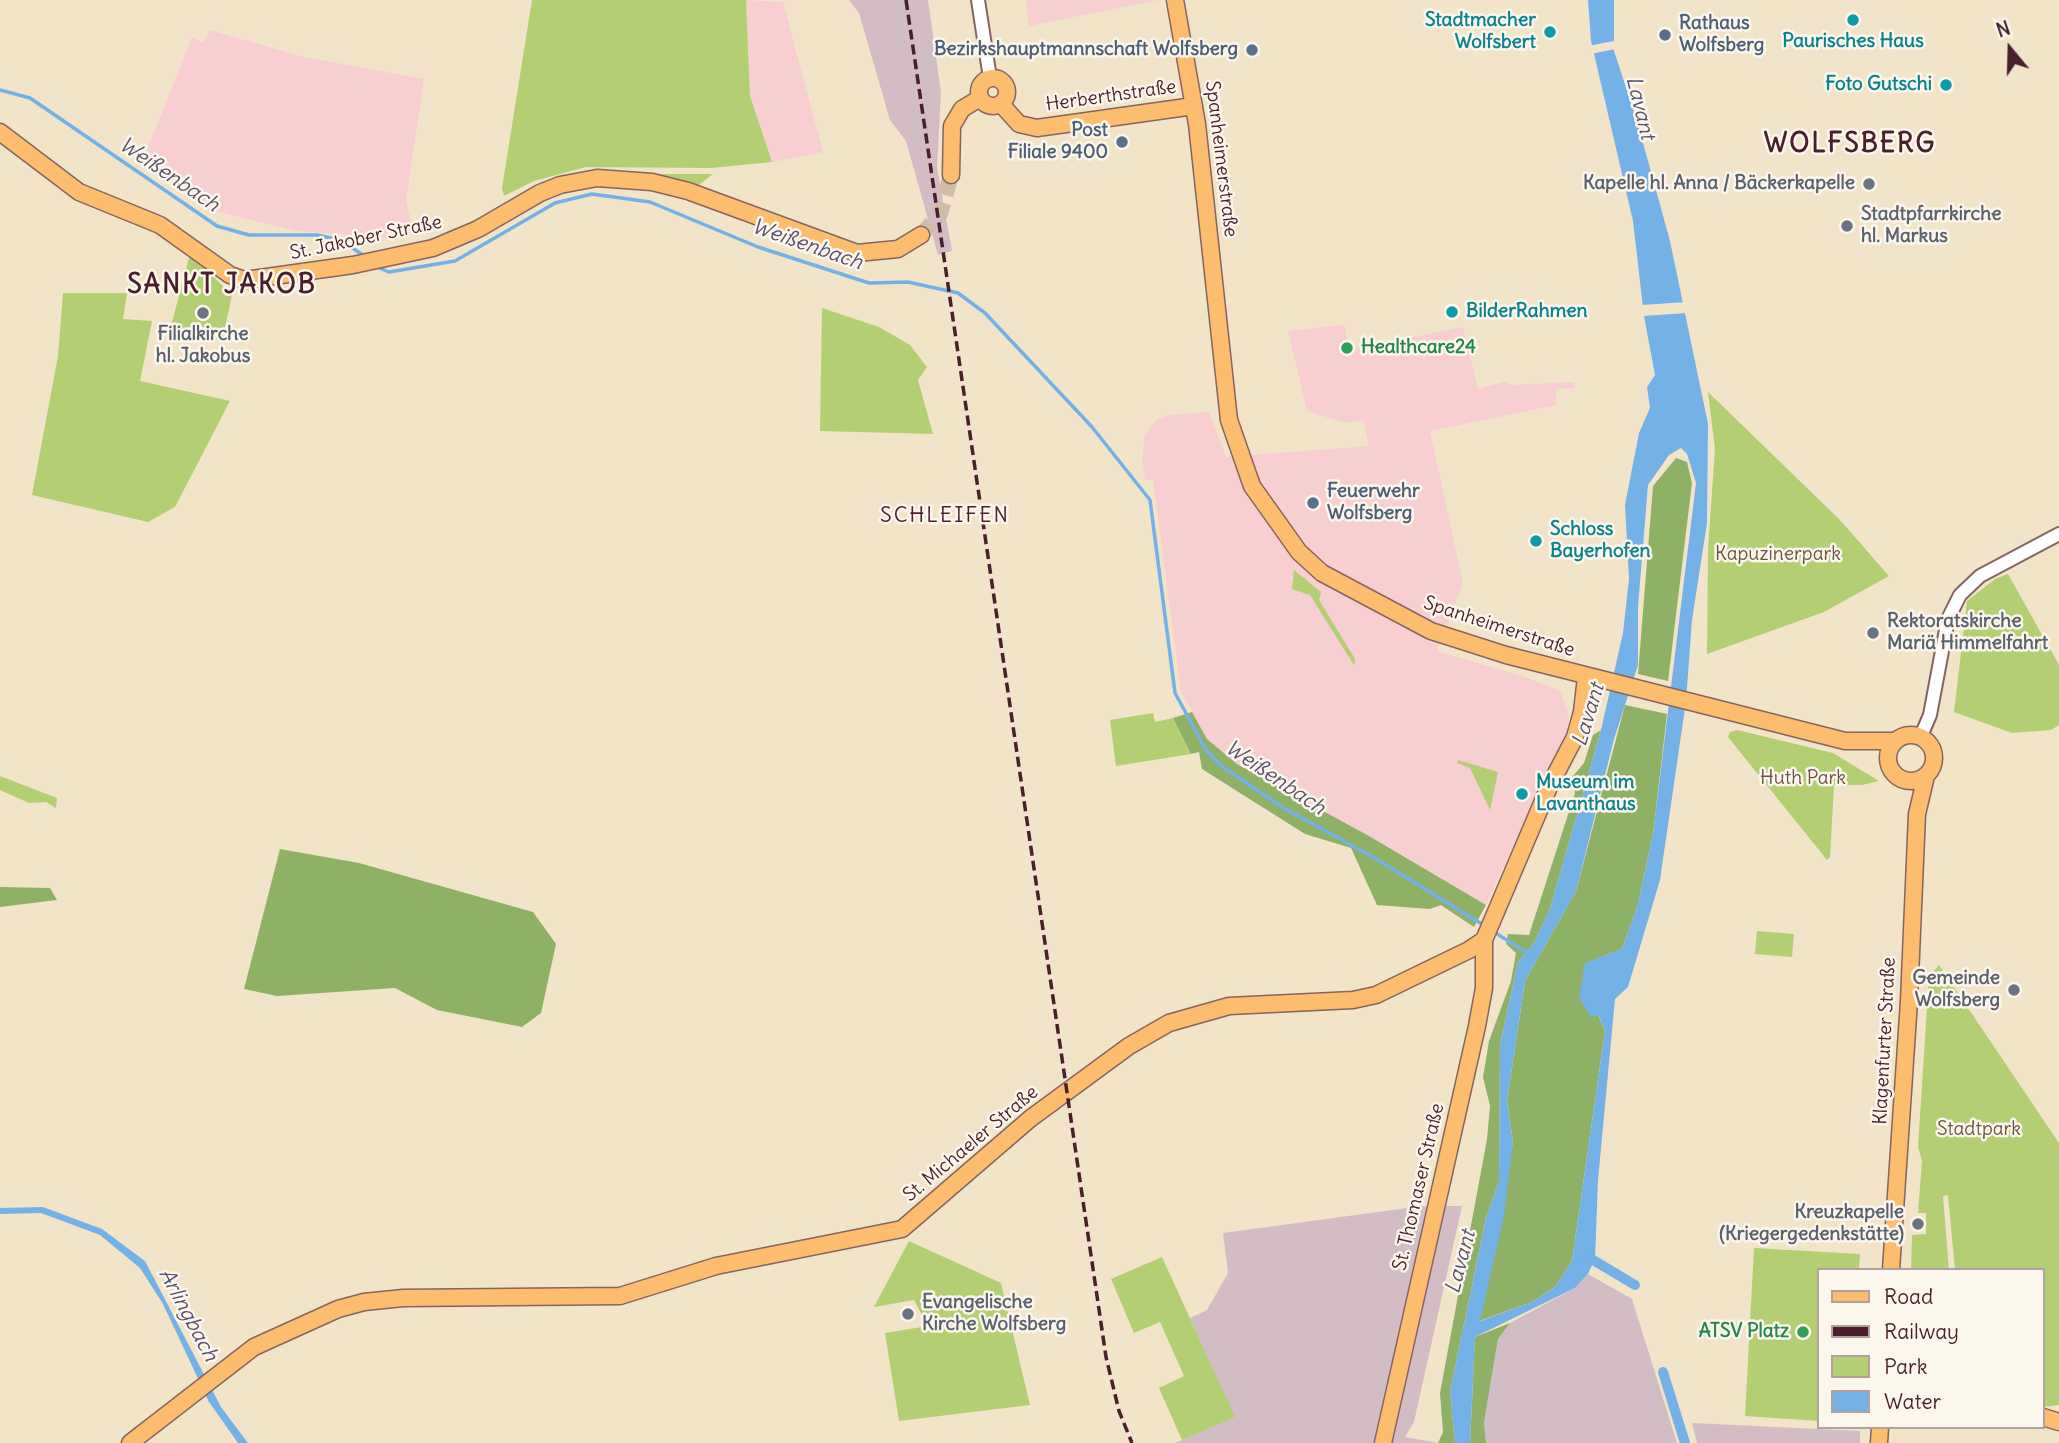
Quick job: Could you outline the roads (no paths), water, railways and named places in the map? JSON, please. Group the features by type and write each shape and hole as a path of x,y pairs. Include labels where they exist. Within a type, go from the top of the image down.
{"main road":[{"name":"Spanheimerstraße","path":"1175,0 1194,106 1229,420 1252,486 1274,521 1299,552 1322,573 1431,631 1593,679 1853,743 1888,761"},
{"path":"990,78 1001,79 1007,88 1007,95 1001,104 989,106 980,98 981,85 990,78"},
{"path":"951,175 952,126 962,109 980,98"},
{"name":"Herberthstraße","path":"1001,104 1019,124 1037,128 1194,106"},
{"name":"St. Jakober Straße","path":"0,132 79,191 160,225 237,278 245,280 274,278 362,263 454,241 540,193 560,185 597,178 634,180 688,191 857,253 892,251 921,235"},
{"path":"1485,940 1549,787 1575,737 1593,679"},
{"path":"1907,734 1921,736 1932,747 1935,755 1931,770 1926,776 1906,780 1894,774 1888,761 1889,750 1895,741 1907,734"},
{"name":"Spanheimerstraße","path":"1853,743 1895,741"},
{"name":"Klagenfurter Straße","path":"1891,1268 1909,1001 1917,814 1926,776"},
{"name":"Klagenfurter Straße","path":"1906,780 1917,814"},
{"name":"St. Michaeler Straße","path":"130,1443 254,1347 299,1324 364,1302 403,1298 620,1296 716,1266 902,1228 1031,1118 1129,1046 1169,1023 1229,1006 1353,1000 1376,995 1485,940"},
{"name":"St. Thomaser Straße","path":"1383,1443 1477,1026 1484,988 1485,940"}],"street":[{"path":"978,0 990,78"},
{"path":"1921,736 1930,715 1948,619 1960,596 1980,576 2059,534"}],"water":[{"path":"1588,0 1614,0 1614,51 1637,121 1670,241 1708,424 1707,523 1692,620 1686,701 1660,880 1628,987 1615,999 1598,1180 1595,1259 1588,1274 1575,1288 1475,1337 1470,1443 1455,1443 1450,1392 1486,1218 1499,1181 1500,1045 1518,962 1534,943 1550,909 1601,730 1623,633 1629,579 1625,505 1639,433 1650,408 1647,387 1655,375 1644,316 1633,221 1591,41","holes":["1681,448 1687,454 1696,483 1653,834 1638,904 1622,949 1585,963 1579,997 1590,1016 1599,1016 1605,1031 1572,1261 1555,1287 1532,1302 1480,1321 1504,1216 1513,1142 1507,1101 1525,981 1576,891 1614,739 1638,665 1638,607 1648,485 1669,455"]},
{"name":"Arlingbach","path":"43,1207 102,1229 145,1261 221,1407 248,1443 238,1443 209,1402 163,1304 140,1268 100,1235 41,1213 0,1214 0,1208"}],"waterway":[{"name":"Weißenbach","path":"0,90 30,98 217,226 249,235 317,235 340,240 366,257"},
{"name":"Weißenbach","path":"377,267 389,272 455,261 555,203 592,194 650,202 758,247 869,283 908,282 958,293 985,313 1092,427 1150,500 1175,693 1206,750 1220,765 1282,807 1373,857 1485,926"},
{"name":"Weißenbach","path":"1494,932 1529,954"},
{"path":"1583,1254 1635,1285"},
{"path":"1663,1372 1685,1443"}],"tunnel":[{"path":"921,235 940,214 951,175"}],"railway":[{"path":"906,0 1106,1357 1119,1411 1132,1443"}],"place":[{"name":"Paurisches Haus","path":"1853,20"},
{"name":"Stadtmacher Wolfsbert","path":"1550,32"},
{"name":"Rathaus Wolfsberg","path":"1665,35"},
{"name":"Bezirkshauptmannschaft Wolfsberg","path":"1252,50"},
{"name":"Foto Gutschi","path":"1946,85"},
{"name":"Post Filiale 9400","path":"1122,142"},
{"name":"Kapelle hl. Anna / Bäckerkapelle","path":"1869,184"},
{"name":"Stadtpfarrkirche hl. Markus","path":"1847,226"},
{"name":"BilderRahmen","path":"1452,312"},
{"name":"Filialkirche hl. Jakobus","path":"203,313"},
{"name":"Healthcare24","path":"1347,348"},
{"name":"Feuerwehr Wolfsberg","path":"1313,503"},
{"name":"Schloss Bayerhofen","path":"1536,541"},
{"name":"Rektoratskirche Mariä Himmelfahrt","path":"1873,633"},
{"name":"Museum im Lavanthaus","path":"1522,794"},
{"name":"Gemeinde Wolfsberg","path":"2014,990"},
{"name":"Kreuzkapelle (Kriegergedenkstätte)","path":"1918,1224"},
{"name":"Evangelische Kirche Wolfsberg","path":"908,1314"},
{"name":"ATSV Platz","path":"1803,1332"}],"district":[{"name":"WOLFSBERG","path":"1850,145"},
{"name":"SANKT JAKOB","path":"222,286"},
{"name":"SCHLEIFEN","path":"945,516"}],"water label":[{"name":"Lavant","path":"1640,108"},
{"name":"Lavant","path":"1589,715"},
{"name":"Lavant","path":"1461,1262"}],"park label":[{"name":"Kapuzinerpark","path":"1778,555"},
{"name":"Huth Park","path":"1803,779"},
{"name":"Stadtpark","path":"1979,1130"}]}
